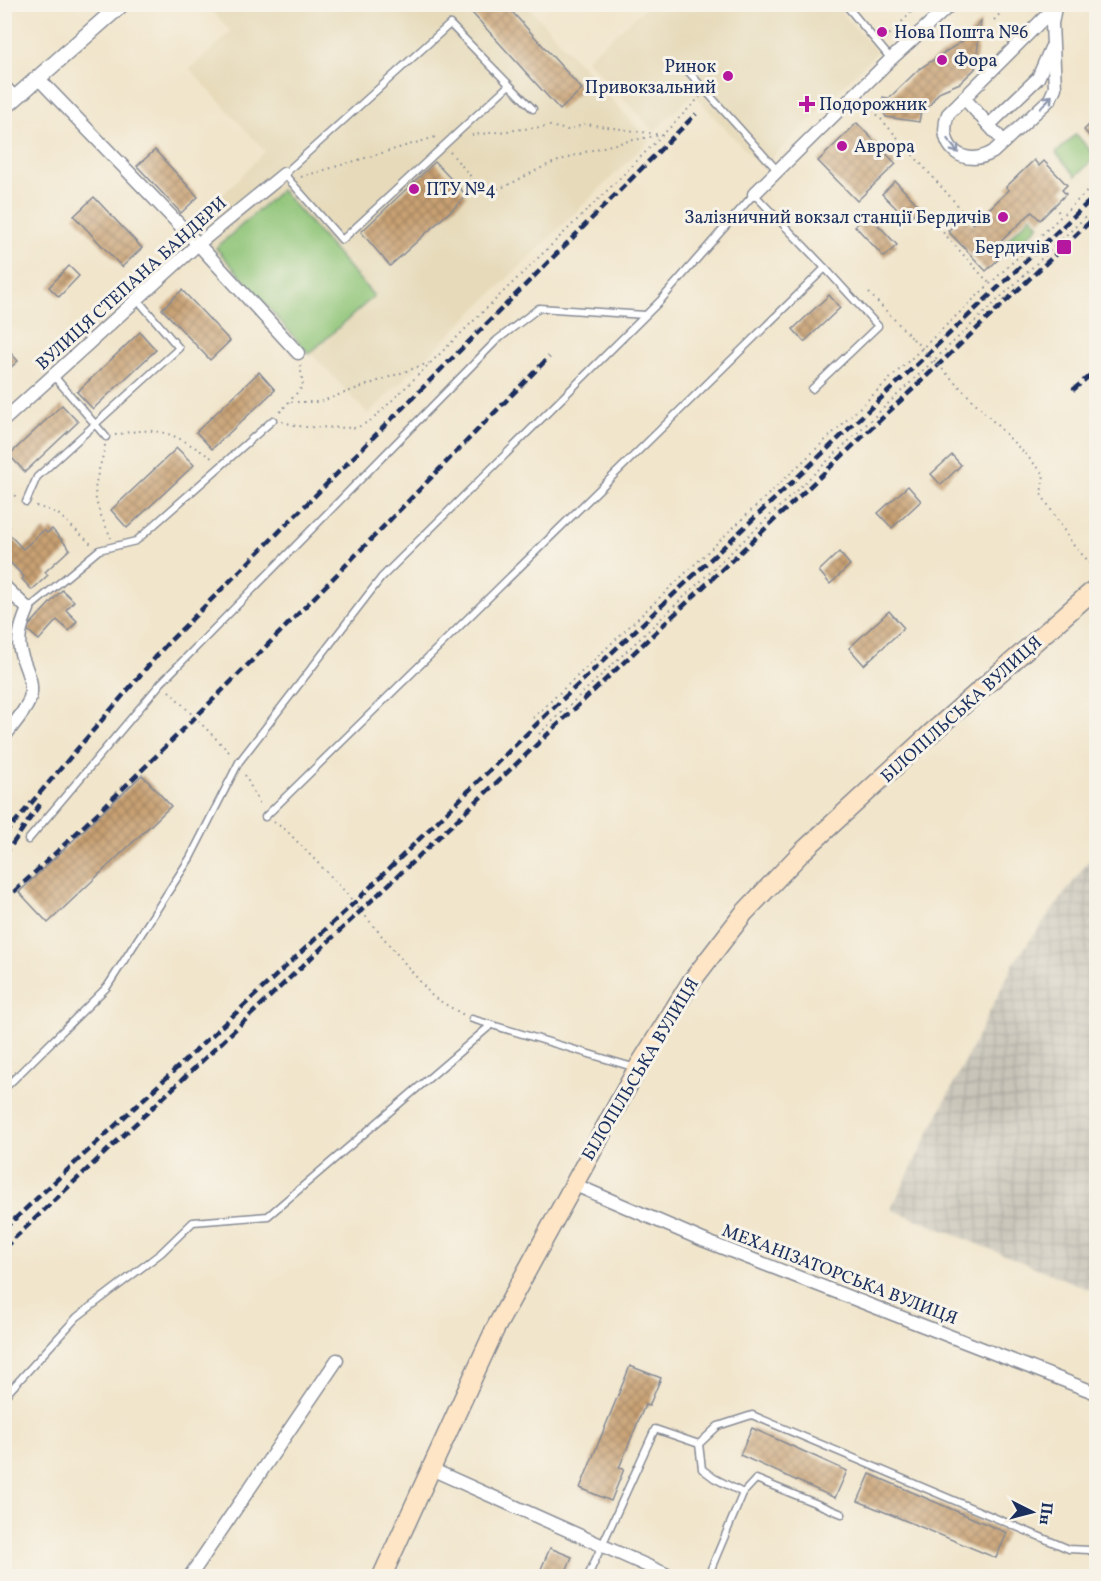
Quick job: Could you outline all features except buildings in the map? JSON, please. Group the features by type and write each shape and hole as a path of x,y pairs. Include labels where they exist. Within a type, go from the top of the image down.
{"main road":[{"name":"БІЛОПІЛЬСЬКА ВУЛИЦЯ","path":"382,1576 495,1329 637,1068 691,982 744,913 802,852 929,735 1096,588"}],"street":[{"path":"4,86 10,103 122,4"},
{"path":"754,194 891,59 951,4"},
{"path":"1056,6 1052,24 1055,82 1053,94 1004,142 984,157 974,159 955,152 948,144 945,134 948,114 1056,6"},
{"path":"988,125 1038,78 1053,43"},
{"path":"38,78 198,244 298,353"},
{"path":"964,98 1004,142"},
{"name":"ВУЛИЦЯ СТЕПАНА БАНДЕРИ","path":"4,420 198,244 287,177"},
{"path":"4,586 28,609 21,626 19,648 30,677 28,702 4,737"},
{"name":"МЕХАНІЗАТОРСЬКА ВУЛИЦЯ","path":"573,1184 705,1241 1096,1393"},
{"path":"190,1576 337,1360"},
{"path":"431,1469 670,1576"}],"lane":[{"path":"845,4 891,59"},
{"path":"509,85 342,240 287,177 450,24 533,109"},
{"path":"686,69 777,170"},
{"path":"4,1089 107,987 190,858 239,762 381,578 645,315 754,194 878,326 812,389"},
{"path":"265,817 825,268"},
{"path":"26,502 37,477 179,348 137,300"},
{"path":"28,840 161,683 497,340 539,308 645,315"},
{"path":"53,375 105,437"},
{"path":"28,609 99,550 136,542 273,420"},
{"path":"472,1019 637,1068"},
{"path":"4,1397 77,1317 161,1253 193,1222 268,1216 491,1025"},
{"path":"699,1444 718,1426 752,1415 1069,1549 1089,1550 1096,1554"},
{"path":"588,1576 655,1429 699,1444"},
{"path":"699,1444 702,1469 743,1493"},
{"path":"708,1576 743,1493 756,1479 842,1514"}],"path":[{"path":"994,20 1009,4"},
{"path":"298,353 303,386 273,420 304,427 356,428 372,420 706,91"},
{"path":"858,92 961,209"},
{"path":"287,177 355,162 434,137 490,134 550,126 567,130 586,124 662,135"},
{"path":"445,146 484,192 495,191 551,164 619,141 662,135"},
{"path":"533,718 1096,183"},
{"path":"1054,206 1062,216"},
{"path":"539,734 1096,207"},
{"path":"939,228 991,284"},
{"path":"869,293 1044,474 1041,494 1074,546 1096,569"},
{"path":"289,402 319,402 431,362"},
{"path":"114,547 97,504 95,485 103,458 105,437 154,429 178,437 222,464"},
{"path":"4,489 26,502 57,513 99,550"},
{"path":"161,683 239,762 265,817 286,830 341,887 433,997 472,1019"}],"shaded area":[{"name":"Ринок Привокзальний","path":"650,4 835,5 877,52 762,168 693,94 654,131 586,59"},
{"name":"ПТУ №4","path":"207,5 527,5 649,141 368,414 192,227 265,151 190,69 231,32"},
{"path":"1096,851 1096,1292 891,1209 1015,961"}],"green space":[{"path":"1076,134 1096,157 1076,176 1056,153"},
{"path":"281,190 374,296 309,354 216,248"},
{"path":"1031,216 1039,225 1014,250 1005,242"}],"railway":[{"path":"4,835 166,645 696,114"},
{"path":"4,1229 354,903 548,713 1096,195"},
{"path":"4,1248 1096,216"},
{"path":"4,901 212,701 549,357"},
{"path":"1073,390 1096,370"},
{"path":"4,856 40,804"}],"place":[{"name":"Нова Пошта №6","path":"882,32"},
{"name":"Фора","path":"942,60"},
{"name":"Ринок Привокзальний","path":"728,76"},
{"name":"Подорожник","path":"807,104"},
{"name":"Аврора","path":"842,146"},
{"name":"ПТУ №4","path":"414,189"},
{"name":"Залізничний вокзал станції Бердичів","path":"1003,217"},
{"name":"Бердичів","path":"1064,247"}]}
